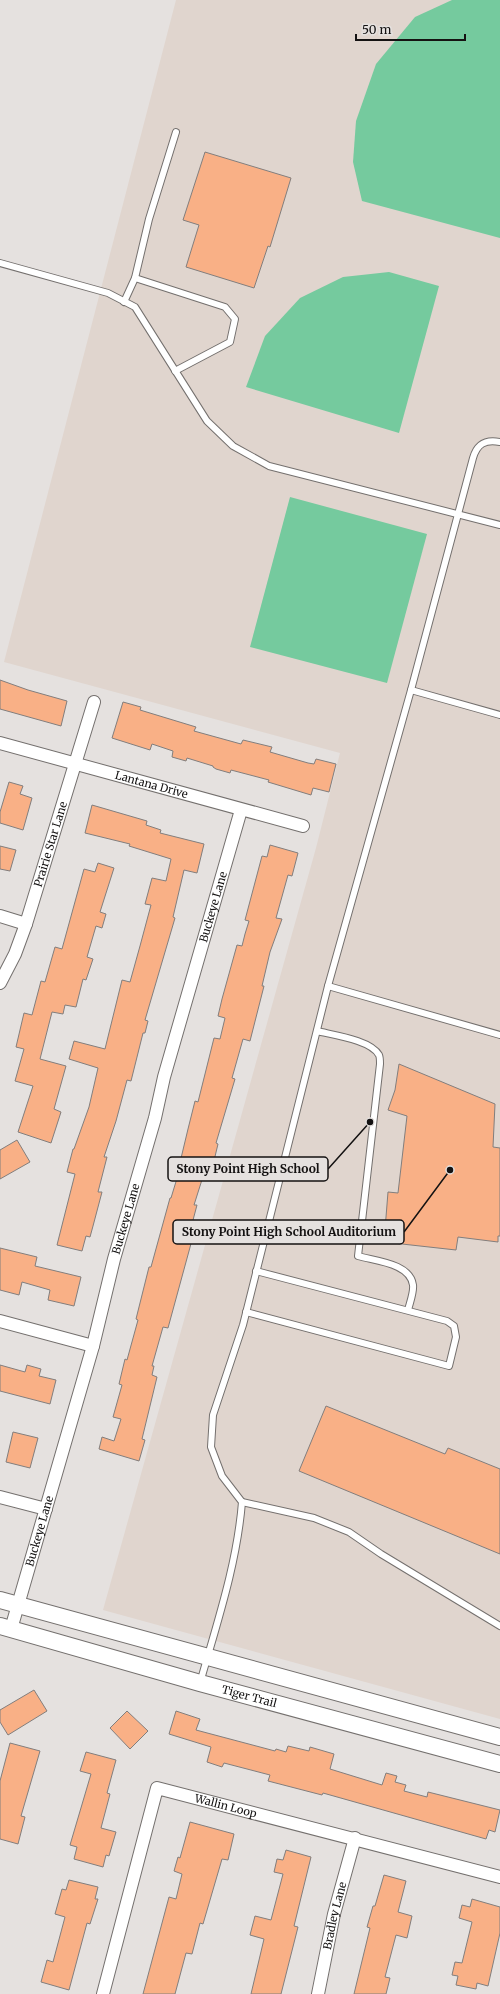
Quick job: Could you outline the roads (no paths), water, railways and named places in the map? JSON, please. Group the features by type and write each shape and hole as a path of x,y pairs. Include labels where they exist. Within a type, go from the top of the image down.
{"street":[{"name":"Prairie Star Lane","path":"0,983 15,954 26,924 94,702"},
{"name":"Lantana Drive","path":"0,743 304,826"},
{"name":"Buckeye Lane","path":"6,1627 19,1604 93,1346 114,1259 156,1118 164,1077 241,810"},
{"path":"0,916 26,924"},
{"path":"0,1321 93,1346"},
{"path":"0,1497 46,1509"},
{"path":"0,1600 19,1604 207,1658 500,1737"},
{"name":"Tiger Trail","path":"6,1627 200,1683 500,1764"},
{"name":"Wallin Loop","path":"103,1994 157,1788 500,1877"},
{"name":"Bradley Lane","path":"318,1994 334,1914 354,1838"}],"lane":[{"path":"124,302 135,278 150,219 176,132"},
{"path":"0,263 108,293 135,307 207,421 233,446 269,466 458,513 500,525"},
{"path":"135,278 225,307 235,319 230,342 175,371"},
{"path":"500,442 483,442 476,447 411,690 328,986 246,1312 213,1415 211,1447 222,1476 242,1502 314,1518 349,1532 381,1554 500,1626"},
{"path":"411,690 500,714"},
{"path":"328,986 500,1036"},
{"path":"317,1030 364,1043 373,1048 380,1056 358,1256 400,1268 409,1274 413,1285 408,1310"},
{"path":"246,1312 449,1366 456,1337 454,1326 447,1321 256,1271"},
{"path":"200,1683 239,1536 242,1502"}],"place":[{"name":"Stony Point High School","path":"370,1122"},
{"name":"Stony Point High School Auditorium","path":"450,1170"}]}
